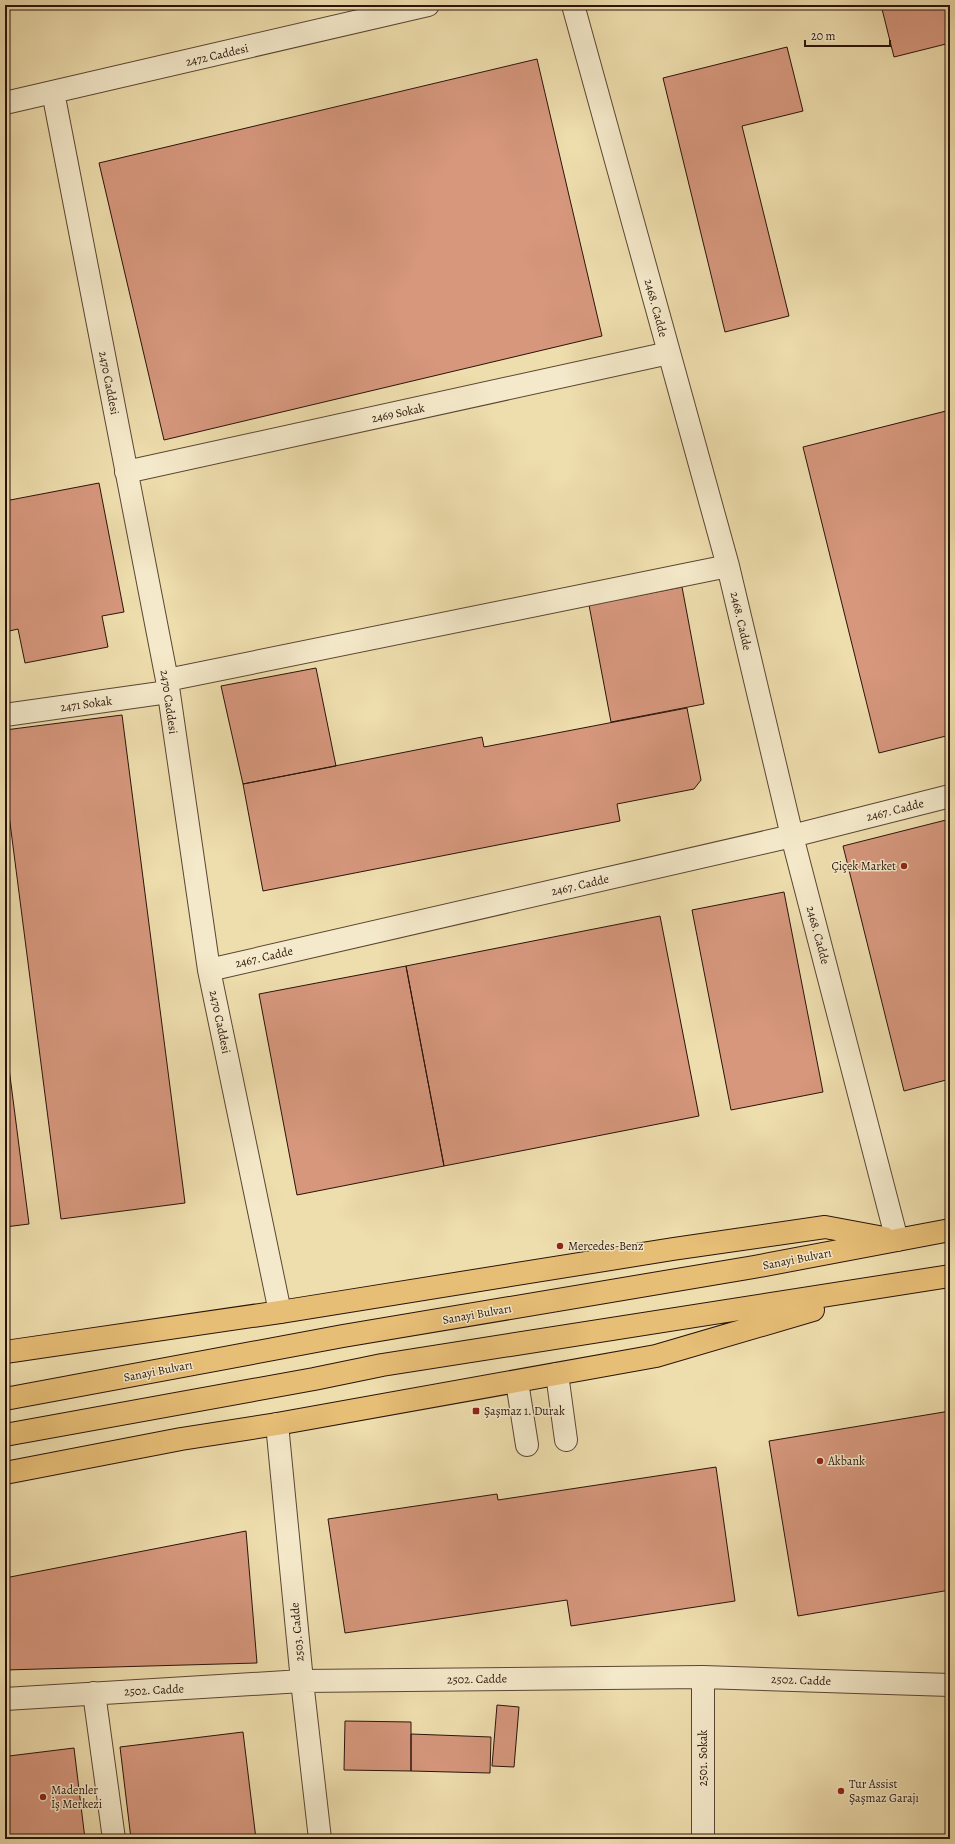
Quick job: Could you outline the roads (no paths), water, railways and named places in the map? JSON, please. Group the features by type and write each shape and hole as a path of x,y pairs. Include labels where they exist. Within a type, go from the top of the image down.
{"main road":[{"path":"5,1352 280,1312 665,1250 826,1228 897,1240"},
{"name":"Sanayi Bulvarı","path":"5,1399 343,1336 754,1267 950,1230"},
{"path":"5,1435 314,1379 382,1365 890,1287 950,1276"},
{"path":"5,1473 181,1439 277,1424 656,1356 890,1287"}],"street":[{"name":"2472 Caddesi","path":"5,103 428,5"},
{"name":"2468. Cadde","path":"573,5 728,566 792,836 897,1240"},
{"name":"2470 Caddesi","path":"53,92 167,686 209,970 280,1312"},
{"name":"2469 Sokak","path":"126,472 669,353"},
{"name":"2471 Sokak","path":"5,715 167,686 728,566"},
{"name":"2467. Cadde","path":"209,970 792,836 950,796"},
{"path":"557,1374 566,1440"},
{"path":"517,1382 527,1445"},
{"name":"2503. Cadde","path":"277,1424 302,1681 320,1839"},
{"name":"2502. Cadde","path":"5,1699 302,1681 703,1677 950,1685"},
{"name":"2501. Sokak","path":"703,1677 703,1839"},
{"path":"94,1693 114,1839"}],"place":[{"name":"Çiçek Market","path":"904,866"},
{"name":"Mercedes-Benz","path":"560,1246"},
{"name":"Şaşmaz 1. Durak","path":"476,1411"},
{"name":"Akbank","path":"820,1461"},
{"name":"Tur Assist Şaşmaz Garajı","path":"841,1791"},
{"name":"Madenler İş Merkezi","path":"43,1797"}]}
